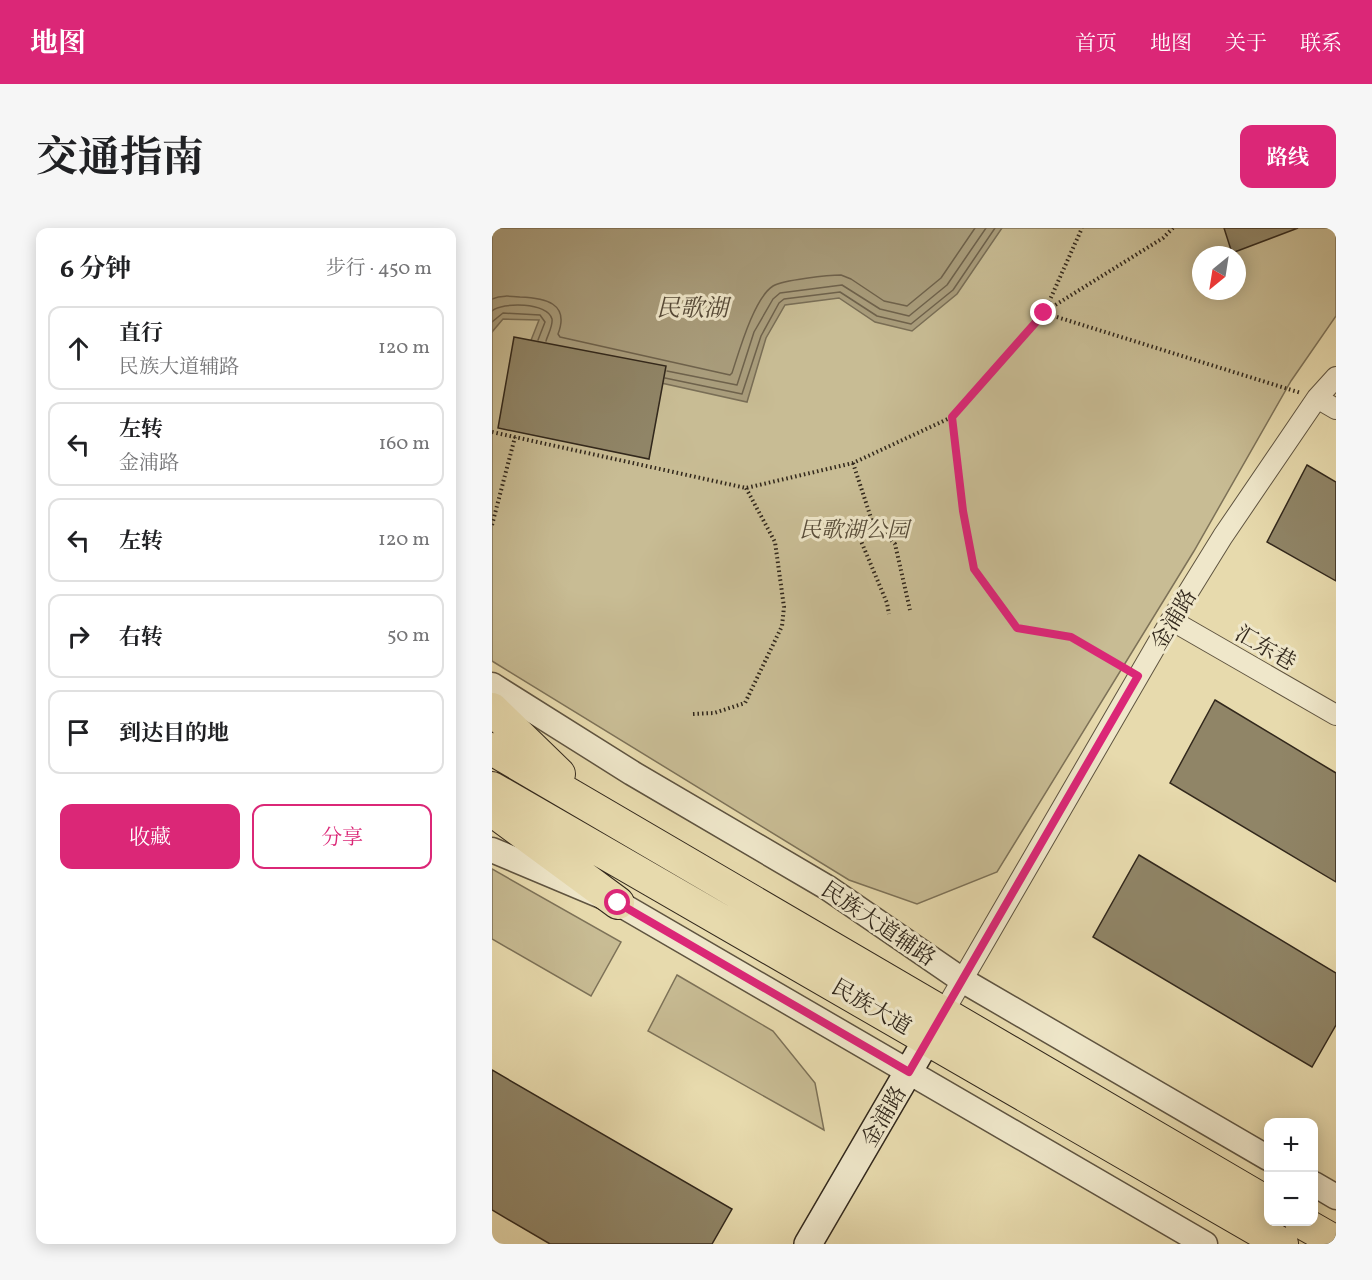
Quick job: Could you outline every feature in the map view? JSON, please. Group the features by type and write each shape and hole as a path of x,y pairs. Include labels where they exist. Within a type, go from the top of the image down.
{"highway":[{"path":"492,709 596,810"},
{"name":"民族大道","path":"492,749 596,810 1282,1244"},
{"name":"民族大道","path":"492,788 1264,1200"},
{"path":"492,810 618,903"},
{"path":"1309,1226 1336,1242"}],"main road":[{"name":"金浦路","path":"808,1244 935,1026"}],"street":[{"name":"金浦路","path":"935,1026 1138,676 1223,536 1317,398 1336,377"},
{"path":"1317,398 1336,409"},
{"name":"汇东巷","path":"1172,620 1336,715"},
{"name":"民族大道辅路","path":"492,686 632,773 828,888 962,980 1264,1155"},
{"path":"492,850 618,903 1205,1244"},
{"path":"1318,1186 1336,1197"}],"path":[{"path":"1044,313 1082,228"},
{"path":"492,432 746,488 853,463 952,417 1044,313 1163,238 1173,228"},
{"path":"1044,313 1317,398"},
{"path":"952,417 963,511 974,569 1017,628 1071,637 1138,676"},
{"path":"492,525 515,437"},
{"path":"853,463 872,521 895,544 910,610"},
{"path":"693,714 714,713 745,703 782,626 784,607 776,542 746,488"},
{"path":"872,521 861,541 887,603 889,614"}],"green space":[{"name":"民歌湖公园","path":"492,228 1336,228 1336,316 1291,381 1194,551 997,872 917,904 849,880 492,661"},
{"path":"492,869 621,942 591,996 492,939"},
{"path":"677,975 773,1031 815,1083 824,1130 648,1031"}],"water":[{"name":"民歌湖","path":"492,228 1002,228 957,294 912,331 875,322 839,298 785,305 766,338 747,402 526,353 539,320 503,319 492,332"}],"building":[{"path":"1224,228 1298,228 1246,248 1230,246"},
{"path":"514,337 666,366 649,459 498,428"},
{"path":"1307,465 1336,482 1336,581 1267,542"},
{"path":"1215,700 1336,773 1336,882 1170,783"},
{"path":"1139,855 1336,973 1336,1025 1312,1067 1093,937"},
{"path":"492,1070 732,1209 712,1244 550,1244 492,1210"}],"route":[{"path":"618,903 909,1072 1138,676 1071,637 1017,628 974,569 963,511 952,417 1044,313"}]}
